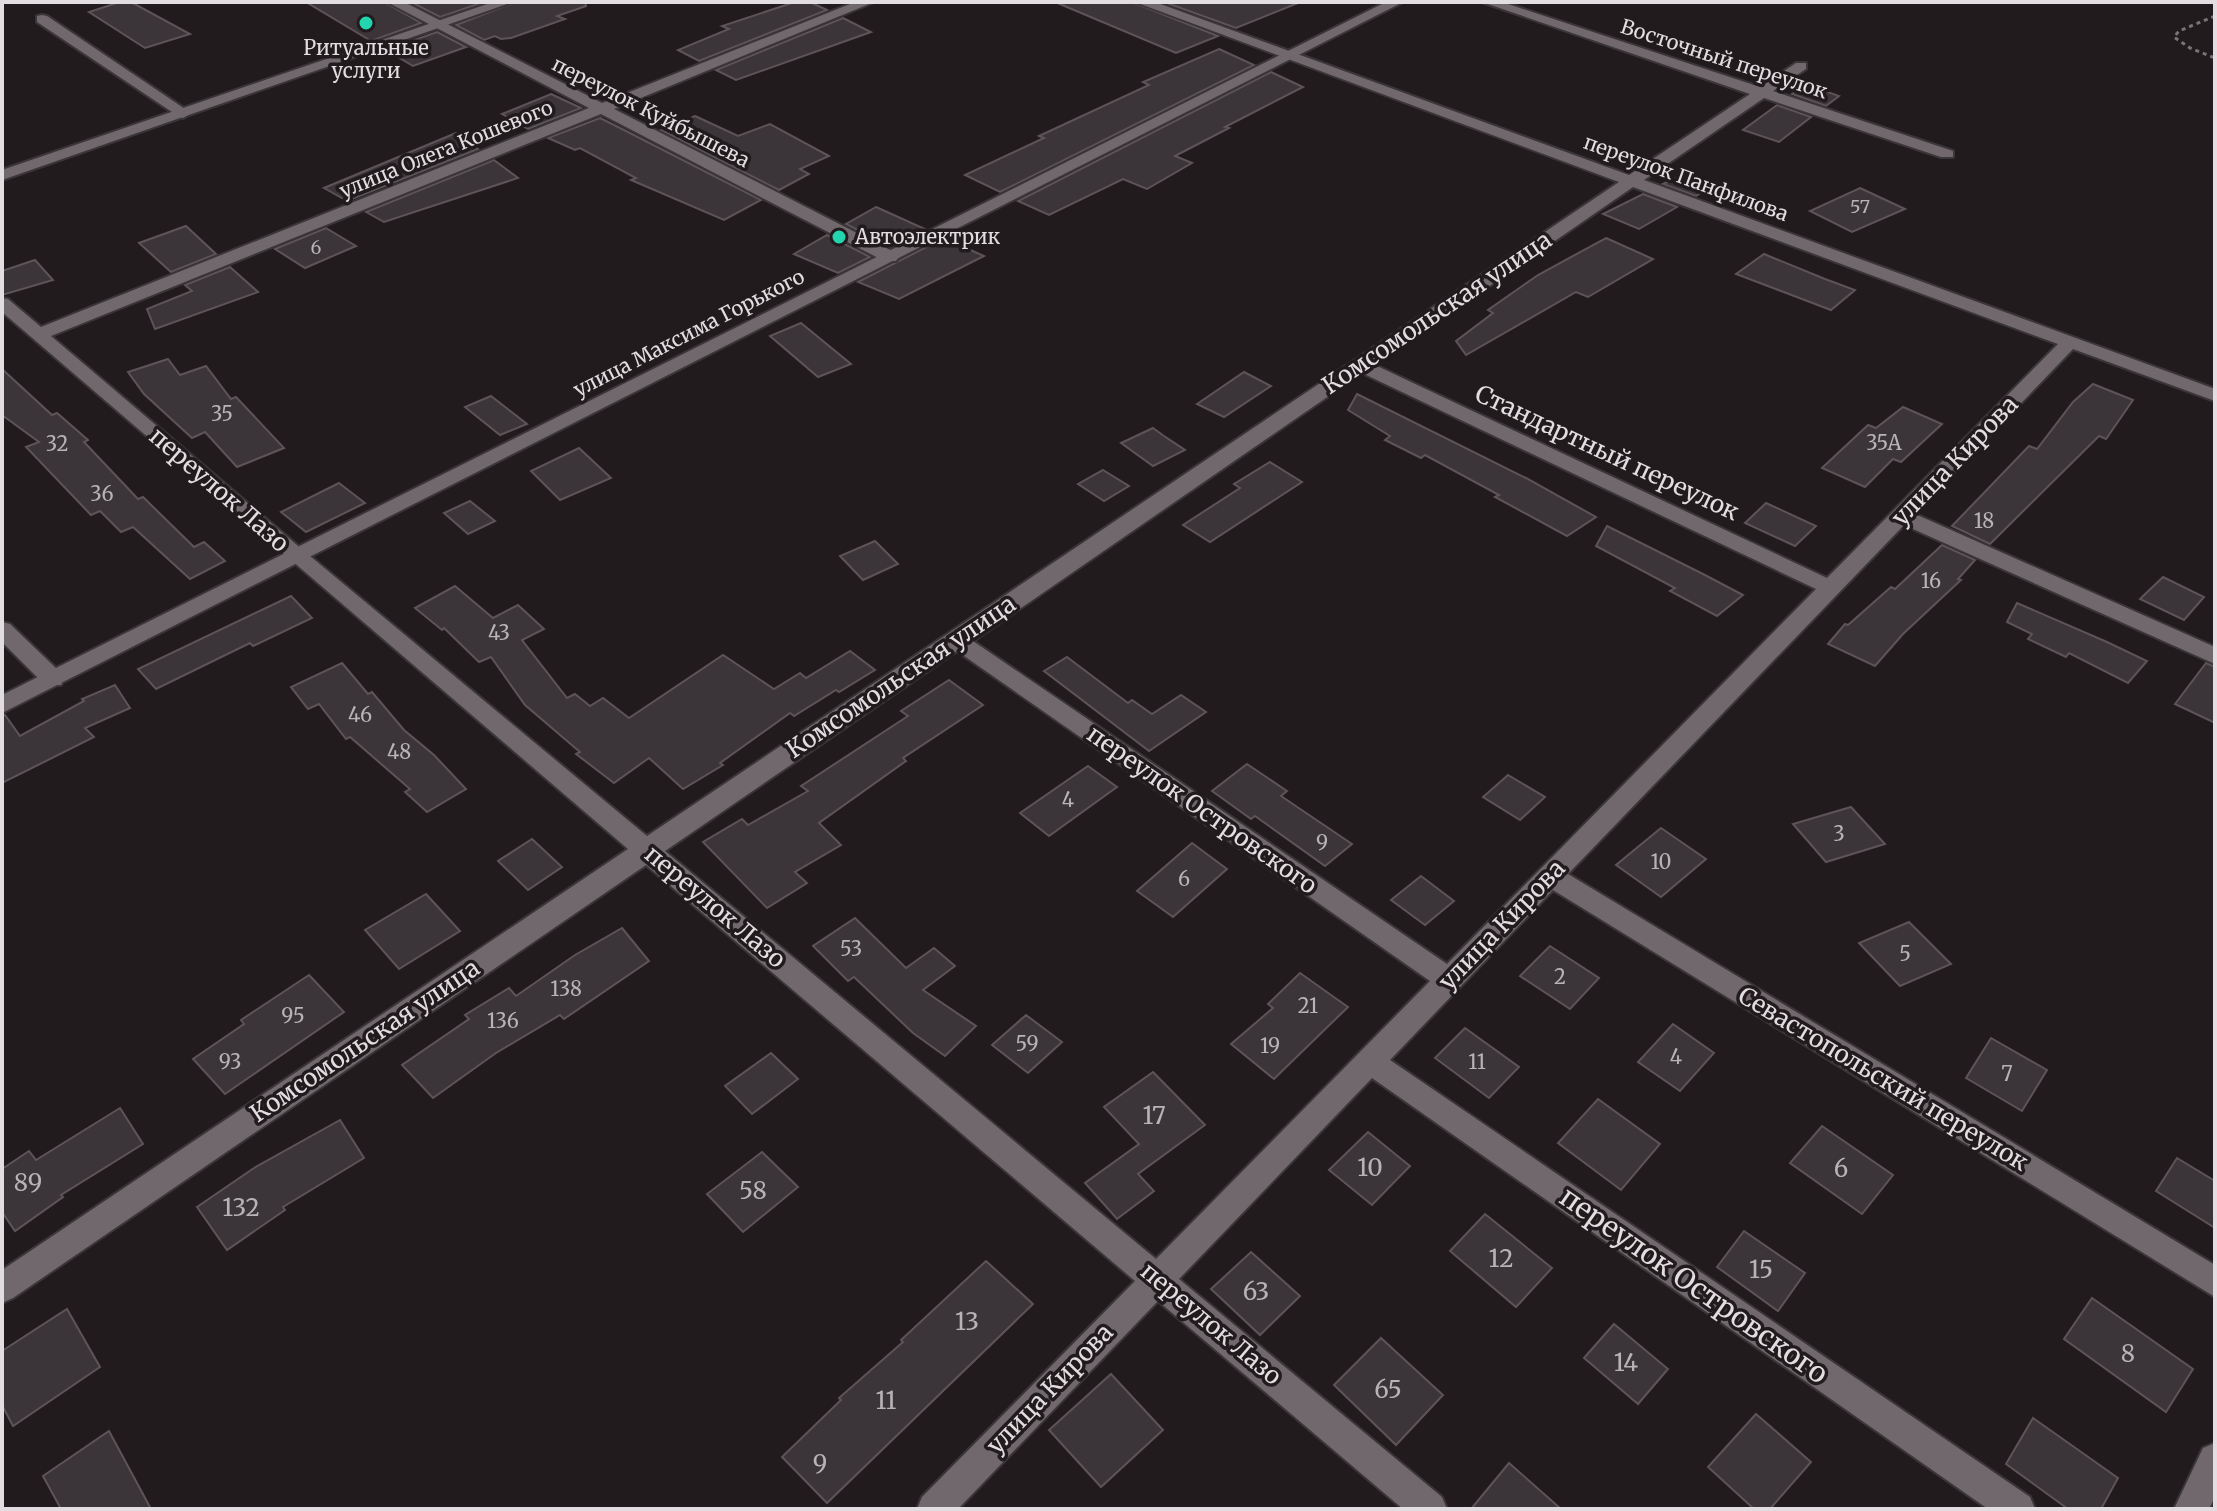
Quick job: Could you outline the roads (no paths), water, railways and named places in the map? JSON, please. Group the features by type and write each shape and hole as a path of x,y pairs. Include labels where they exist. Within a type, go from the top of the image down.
{"street":[{"name":"переулок Куйбышева","path":"394,2 890,257"},
{"path":"2,175 506,2"},
{"name":"улица Олега Кошевого","path":"39,334 867,2"},
{"name":"переулок Панфилова","path":"1142,2 2215,395"},
{"name":"улица Максима Горького","path":"2,705 1396,2"},
{"name":"Восточный переулок","path":"1489,2 1947,154"},
{"path":"42,19 183,113"},
{"name":"Комсомольская улица","path":"2,1288 1801,66"},
{"name":"переулок Лазо","path":"2,303 296,556 1430,1509"},
{"name":"улица Кирова","path":"934,1509 2071,341"},
{"name":"Стандартный переулок","path":"1360,365 1831,588"},
{"path":"1901,516 2215,656"},
{"path":"2,629 53,679"},
{"name":"переулок Островского","path":"956,640 1449,980"},
{"name":"Севастопольский переулок","path":"1550,876 2215,1282"},
{"name":"переулок Островского","path":"1370,1061 2018,1509"},
{"path":"2191,1509 2215,1460"}],"place":[{"name":"Ритуальные услуги","path":"366,23"},
{"name":"Автоэлектрик","path":"839,237"}]}
